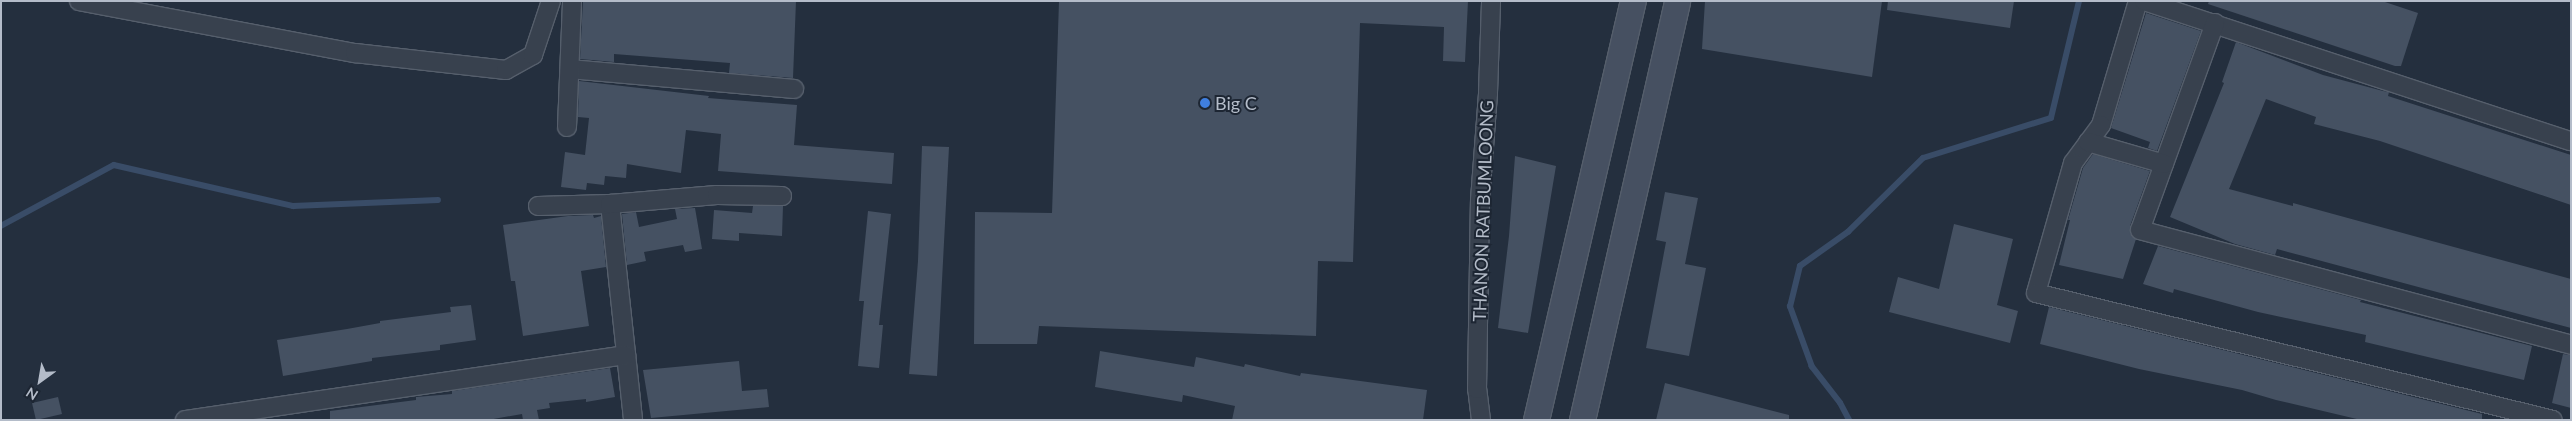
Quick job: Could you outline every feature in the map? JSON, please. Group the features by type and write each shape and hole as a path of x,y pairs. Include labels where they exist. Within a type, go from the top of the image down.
{"main road":[{"path":"1536,420 1633,1"},
{"path":"1582,420 1677,1"}],"street":[{"path":"79,1 354,53 506,70 533,54 551,1"},
{"path":"567,127 572,1"},
{"name":"THANON RATBUMLOONG","path":"1481,420 1477,389 1480,200 1491,1"},
{"path":"2138,1 2101,125 2072,163 2036,293 2553,420"},
{"path":"2144,1 2571,141"},
{"path":"2215,23 2140,230 2571,345"},
{"path":"570,69 794,89"},
{"path":"2088,142 2164,164"},
{"path":"538,206 610,204 717,195 782,196"},
{"path":"610,204 632,420"},
{"path":"185,420 626,356"}],"building":[{"path":"583,1 796,1 793,78 729,73 730,63 614,54 614,62 580,59"},
{"path":"1059,1 1468,1 1465,62 1443,61 1444,27 1360,23 1353,262 1318,261 1316,336 1039,326 1037,344 974,344 975,212 1052,213"},
{"path":"1705,1 1882,1 1872,77 1702,49"},
{"path":"1888,1 2014,1 2010,28 1887,10"},
{"path":"2209,1 2382,1 2418,13 2401,66 2395,66 2208,4"},
{"path":"2146,13 2201,31 2157,151 2148,148 2150,142 2111,128"},
{"path":"2236,42 2323,75 2389,92 2388,96 2571,155 2571,205 2380,141 2314,124 2316,117 2266,99 2229,189 2293,206 2293,203 2571,279 2571,328 2277,249 2275,255 2235,244 2170,217 2224,83 2222,82"},
{"path":"579,81 709,96 708,98 797,105 794,145 894,153 892,184 718,171 721,134 686,130 681,173 627,164 626,178 605,176 604,185 587,183 586,190 561,187 565,152 585,155 589,118 578,117"},
{"path":"922,146 949,147 937,376 909,374 918,261"},
{"path":"2093,154 2150,171 2130,226 2130,233 2136,239 2123,279 2059,265 2070,220 2068,220 2083,168"},
{"path":"1515,156 1556,166 1528,333 1498,328 1509,236"},
{"path":"1665,192 1698,198 1685,264 1706,268 1689,356 1646,348 1666,242 1656,240"},
{"path":"753,206 783,206 782,236 739,233 739,241 712,239 714,210 752,213"},
{"path":"695,208 702,249 685,252 683,245 644,252 646,261 627,265 622,214 636,212 639,227 677,219 675,209"},
{"path":"868,211 891,214 879,325 883,325 879,368 858,366 864,301 859,301"},
{"path":"593,215 594,218 601,216 606,267 581,271 589,326 523,336 515,281 511,281 503,225 568,216"},
{"path":"1954,224 2013,239 1997,305 2018,311 2010,343 1889,312 1898,277 1939,289"},
{"path":"2158,246 2361,300 2360,302 2532,346 2524,380 2365,342 2366,335 2258,312 2174,289 2173,293 2143,284"},
{"path":"471,305 476,340 440,345 440,350 372,358 372,361 283,376 277,340 380,323 380,321 451,312 450,307"},
{"path":"2049,307 2482,414 2482,420 2361,420 2242,390 2139,369 2040,344"},
{"path":"1100,351 1194,367 1196,357 1244,367 1245,364 1300,376 1301,373 1427,390 1423,420 1232,420 1235,406 1183,395 1182,402 1095,387"},
{"path":"2563,354 2571,355 2571,408 2552,403"},
{"path":"739,361 742,391 767,389 769,407 651,418 643,370"},
{"path":"610,368 615,397 586,402 586,399 549,403 550,408 537,410 539,420 523,420 522,414 488,420 330,420 330,411 416,400 416,397 452,394 452,391"},
{"path":"1665,383 1789,415 1789,420 1656,420"},
{"path":"58,397 62,414 36,420 32,403"}],"waterway":[{"path":"1849,420 1840,403 1812,367 1790,307 1800,266 1848,232 1923,158 2051,118 2079,1"},
{"path":"1,226 114,165 293,206 438,200"}],"place":[{"name":"Big C","path":"1205,103"}]}
